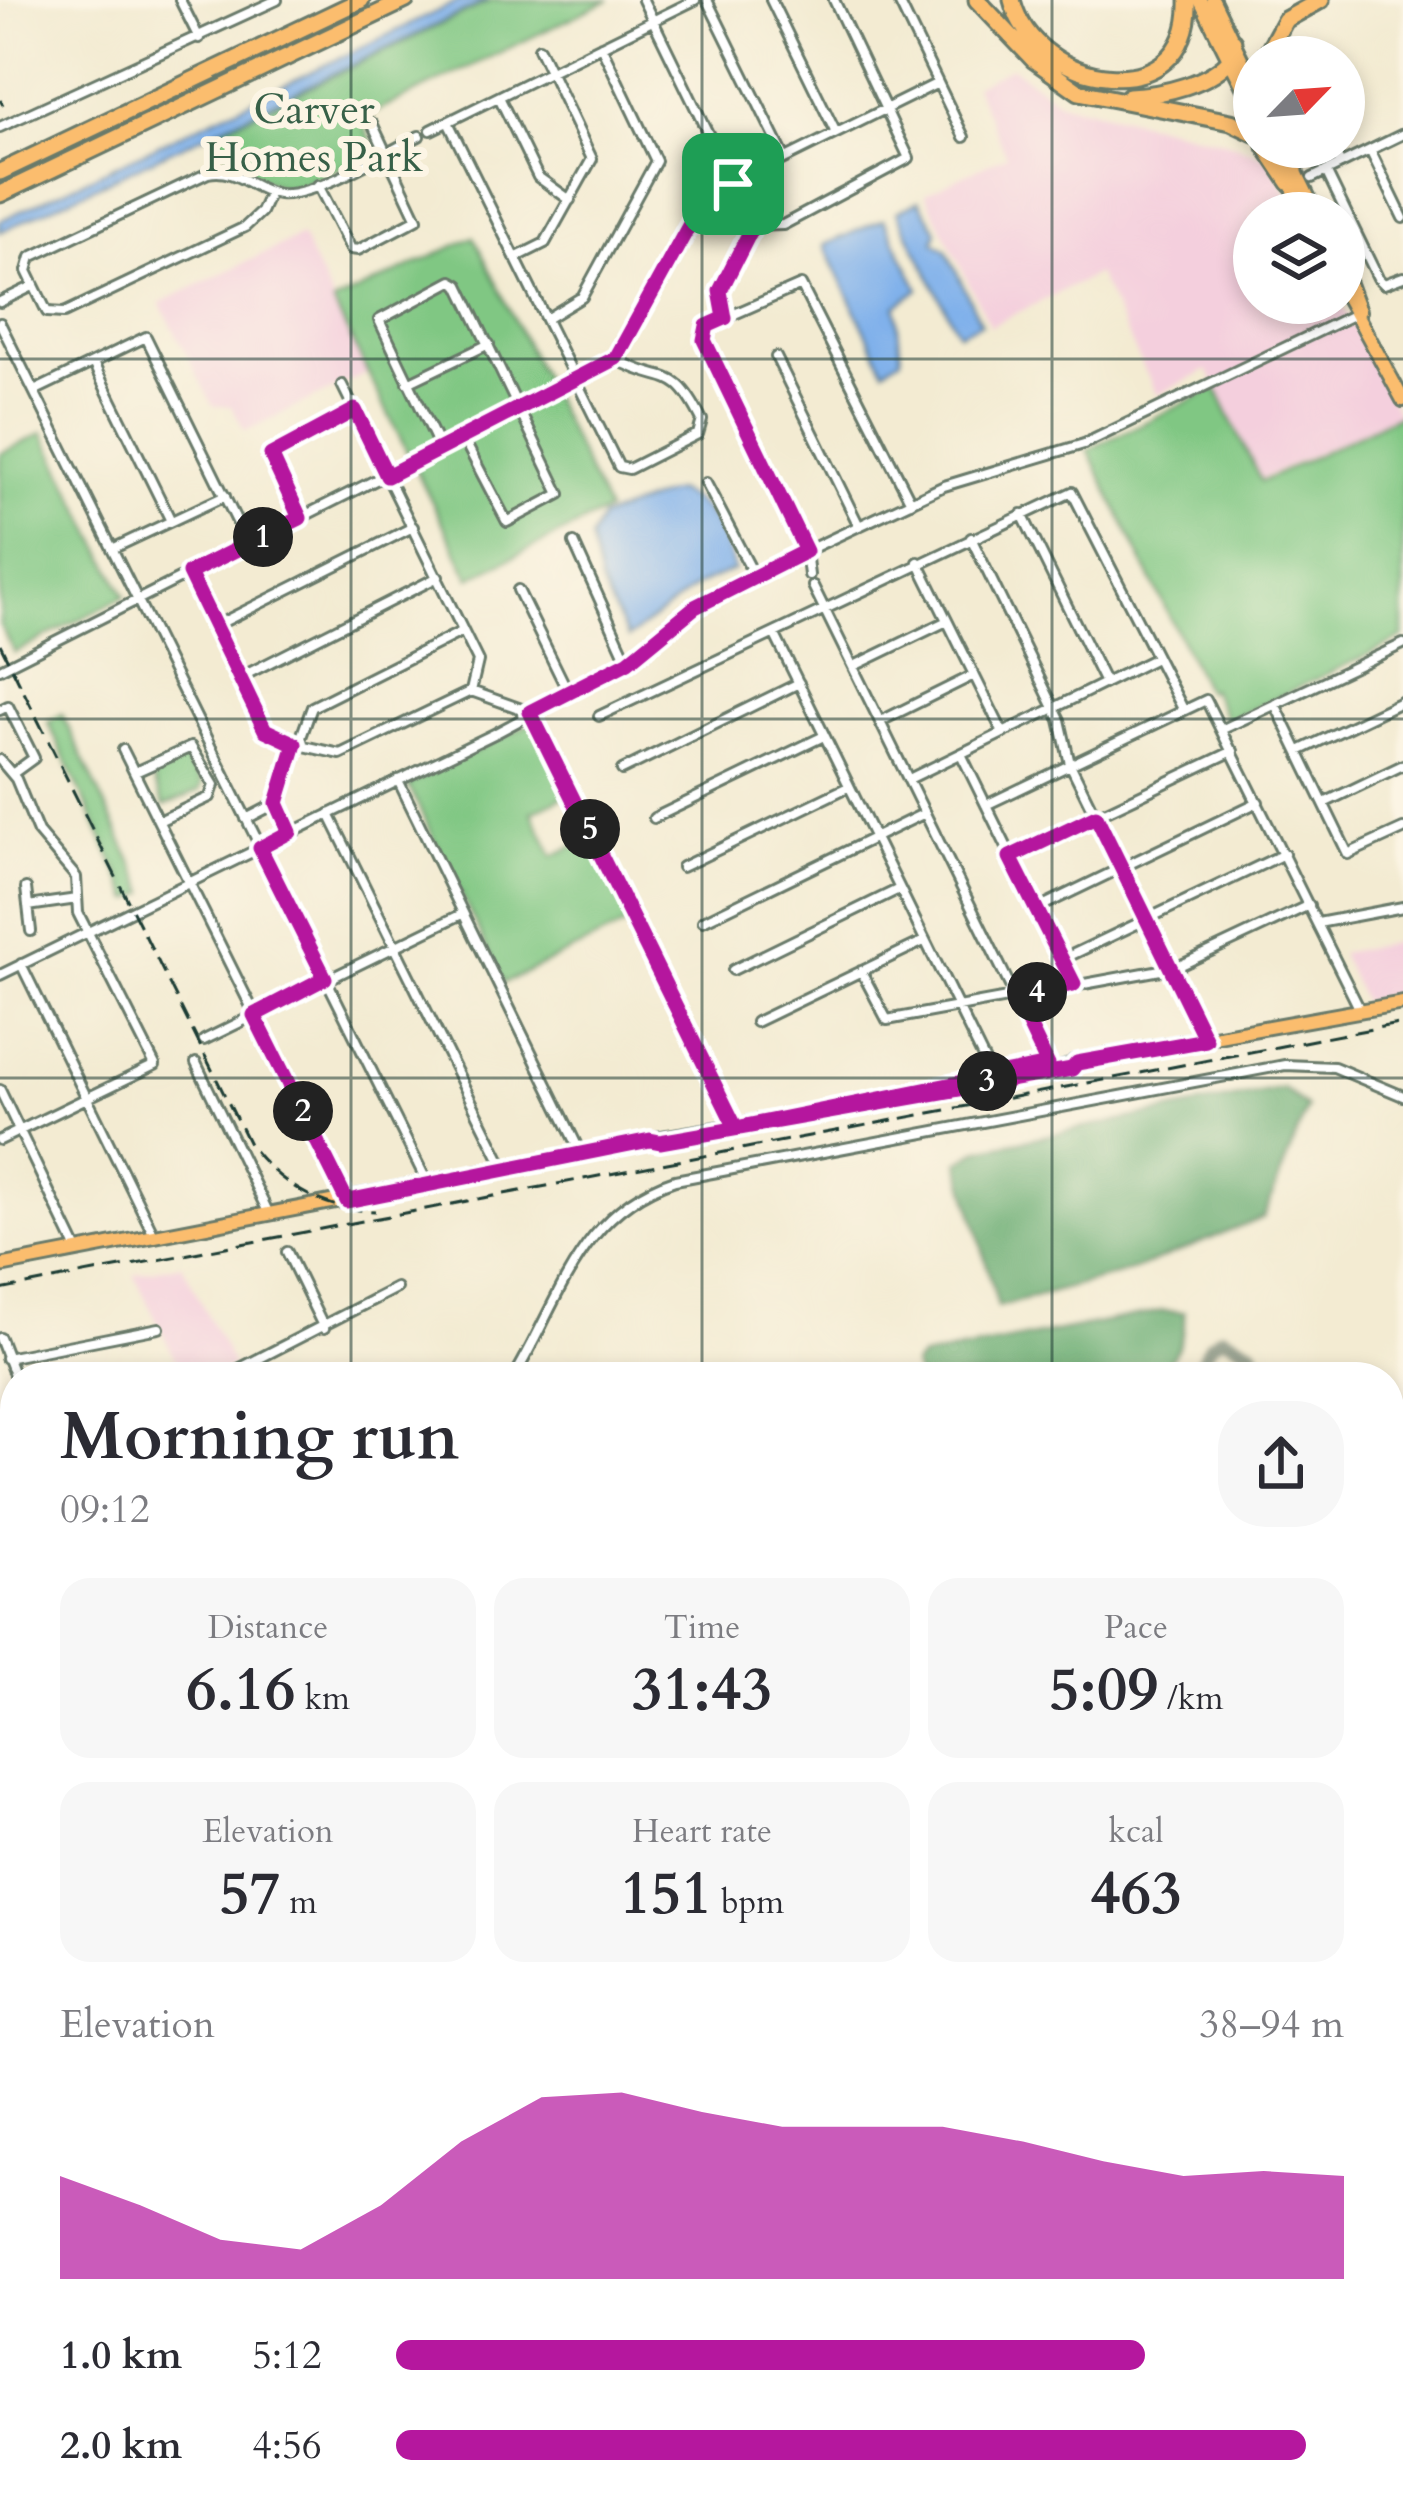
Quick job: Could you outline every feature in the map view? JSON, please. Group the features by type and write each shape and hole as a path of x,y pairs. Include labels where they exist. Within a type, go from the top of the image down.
{"highway":[{"path":"0,168 343,0"},
{"path":"0,168 361,0"},
{"path":"0,189 389,0"},
{"path":"0,189 406,0"},
{"path":"977,0 1057,77 1091,96 1233,123"},
{"path":"1012,0 1023,26 1051,55 1084,72 1118,79 1147,71 1170,54 1185,28 1188,0"},
{"path":"1276,36 1285,20 1321,0"},
{"path":"1057,77 1100,94 1147,95 1183,86 1230,61 1233,41"},
{"path":"1286,168 1293,176"},
{"path":"1291,168 1293,176"}],"main road":[{"path":"1200,0 1233,67"},
{"path":"1213,0 1233,41"},
{"path":"1293,176 1298,192"},
{"path":"1293,176 1303,192"},
{"path":"1365,324 1403,400"},
{"path":"994,1080 1048,1065 1403,1003"},
{"path":"428,1186 580,1153 1072,1069 1077,1063"},
{"path":"0,1266 428,1186 517,1174 652,1148 660,1142"}],"street":[{"path":"180,0 199,38"},
{"path":"0,127 277,0"},
{"path":"643,0 753,226"},
{"path":"431,130 695,0"},
{"path":"707,0 785,158"},
{"path":"771,0 836,133"},
{"path":"753,226 783,225 909,158 834,0"},
{"path":"899,2 964,137"},
{"path":"545,319 583,297 656,161 601,46"},
{"path":"515,258 545,242 592,159 539,48"},
{"path":"0,669 616,358 696,213 712,195 938,83"},
{"path":"499,97 538,178 570,200"},
{"path":"448,122 619,467 629,469 703,429 677,378 647,376 616,358"},
{"path":"318,185 351,249 417,219 372,123"},
{"path":"1365,152 1403,134"},
{"path":"270,192 261,212 245,227 64,313 47,312 27,271 31,257 201,176 231,172 270,192 299,194 419,136"},
{"path":"1370,150 1403,218"},
{"path":"1312,178 1332,168"},
{"path":"1326,171 1384,284 1403,277"},
{"path":"725,318 720,291 753,226"},
{"path":"440,448 379,320 457,282 560,494 507,522 463,438"},
{"path":"911,502 801,285 703,332 806,551 811,580 824,608 1048,1065"},
{"path":"0,302 33,286"},
{"path":"0,323 428,1186"},
{"path":"0,975 512,724 628,662 695,607 806,551 983,472 1036,462 1084,444 1334,324"},
{"path":"34,391 146,337 248,544"},
{"path":"408,383 489,344"},
{"path":"776,357 859,526"},
{"path":"93,362 171,521"},
{"path":"342,385 478,661 471,691"},
{"path":"300,518 271,455 355,410"},
{"path":"706,482 755,577"},
{"path":"599,716 1072,492 1183,709"},
{"path":"112,549 225,496"},
{"path":"1022,514 1105,682"},
{"path":"215,626 413,527"},
{"path":"970,538 1054,709 1070,764 1206,1040"},
{"path":"574,543 628,662"},
{"path":"918,562 1003,733"},
{"path":"189,573 265,730 295,744 340,754 471,691 530,712 736,1128"},
{"path":"241,677 438,577"},
{"path":"518,590 568,692"},
{"path":"854,666 947,621"},
{"path":"290,832 277,803 312,707 463,631"},
{"path":"774,632 994,1080"},
{"path":"1223,729 1403,644"},
{"path":"909,779 1156,658"},
{"path":"881,721 974,675"},
{"path":"622,770 799,683"},
{"path":"986,805 1206,700 1361,1011"},
{"path":"1299,751 1403,701"},
{"path":"506,703 512,724"},
{"path":"1275,704 1348,854 1403,829"},
{"path":"0,710 8,706 34,758 12,774"},
{"path":"654,818 824,736"},
{"path":"135,772 191,747 213,792 159,821"},
{"path":"123,749 347,1201"},
{"path":"1010,857 1233,751"},
{"path":"961,754 1074,984"},
{"path":"0,760 12,774 38,832 76,877 78,913 154,1065 0,1141"},
{"path":"1324,802 1403,765"},
{"path":"398,780 580,1153"},
{"path":"682,867 848,787"},
{"path":"1036,909 1258,802"},
{"path":"246,819 277,803"},
{"path":"329,813 504,1168"},
{"path":"704,921 926,813"},
{"path":"1061,960 1284,854"},
{"path":"26,888 31,931"},
{"path":"734,970 899,890"},
{"path":"28,906 79,899"},
{"path":"861,971 886,1020 1172,968 1309,905"},
{"path":"1318,923 1403,907"},
{"path":"204,1040 462,914"},
{"path":"756,1022 924,941"},
{"path":"21,964 155,1237"},
{"path":"196,1064 270,1215"},
{"path":"522,1362 584,1244 635,1198 664,1183 1286,1065 1334,1067 1403,1096"},
{"path":"0,1090 77,1251"},
{"path":"287,1252 324,1328"},
{"path":"254,1362 396,1288"},
{"path":"6,1358 159,1328"},
{"path":"0,1338 8,1362"}],"shaded area":[{"path":"1011,67 1060,102 1228,142 1233,144 1233,168 1274,168 1286,192 1233,192 1233,324 1352,324 1398,414 1261,479 1208,370 1157,395 1097,274 990,326 925,194 1006,155 974,86"},
{"path":"301,236 368,373 245,431 231,406 213,406 160,303"},
{"path":"1403,941 1403,994 1363,1002 1340,953"},
{"path":"182,1264 231,1362 177,1362 134,1274"}],"green space":[{"name":"Carver Homes Park","path":"493,0 609,0 361,119 375,151 298,187 285,189 235,167 218,131"},
{"path":"474,237 607,511 470,578 333,303"},
{"path":"1216,388 1261,482 1399,415 1403,424 1403,638 1227,721 1211,689 1206,691 1088,450"},
{"path":"43,433 125,596 14,653 0,625 0,454"},
{"path":"62,714 147,893 131,900 48,722"},
{"path":"534,725 569,794 532,812 553,856 591,838 632,922 504,983 408,785"},
{"path":"184,759 202,784 200,791 164,806 151,774"},
{"path":"1283,1088 1307,1108 1264,1217 1134,1270 998,1307 959,1162 980,1149"},
{"path":"1162,1311 1184,1312 1181,1340 1168,1362 916,1362"}],"water":[{"path":"461,0 488,0 0,232 0,221"},
{"path":"919,201 937,231 934,242 946,250 981,323 958,333 897,212"},
{"path":"884,219 919,289 896,306 901,358 884,369 824,245"},
{"path":"674,491 706,512 734,570 698,585 628,638 600,583 590,539 601,518"}],"taxiway":[{"path":"1201,1362 1222,1336 1253,1351 1256,1362"}],"railway":[{"path":"0,100 3,105"},
{"path":"0,644 249,1144 275,1172 304,1193 337,1206 375,1211"},
{"path":"0,1290 1403,1023"}],"route":[{"path":"733,184 753,226 720,291 718,303 725,318 707,326 704,340 806,551 695,607 628,662 530,712 667,980 736,1128 994,1080 1001,1074 1048,1065 1015,996 1074,984 1010,857 1096,816 1206,1040 1001,1082 660,1142 650,1140 347,1201 254,1015 325,978 260,848 290,832 277,803 295,744 265,730 189,573 300,518 271,455 286,442 355,410 387,476 616,358 696,213 712,195 733,184"}]}
